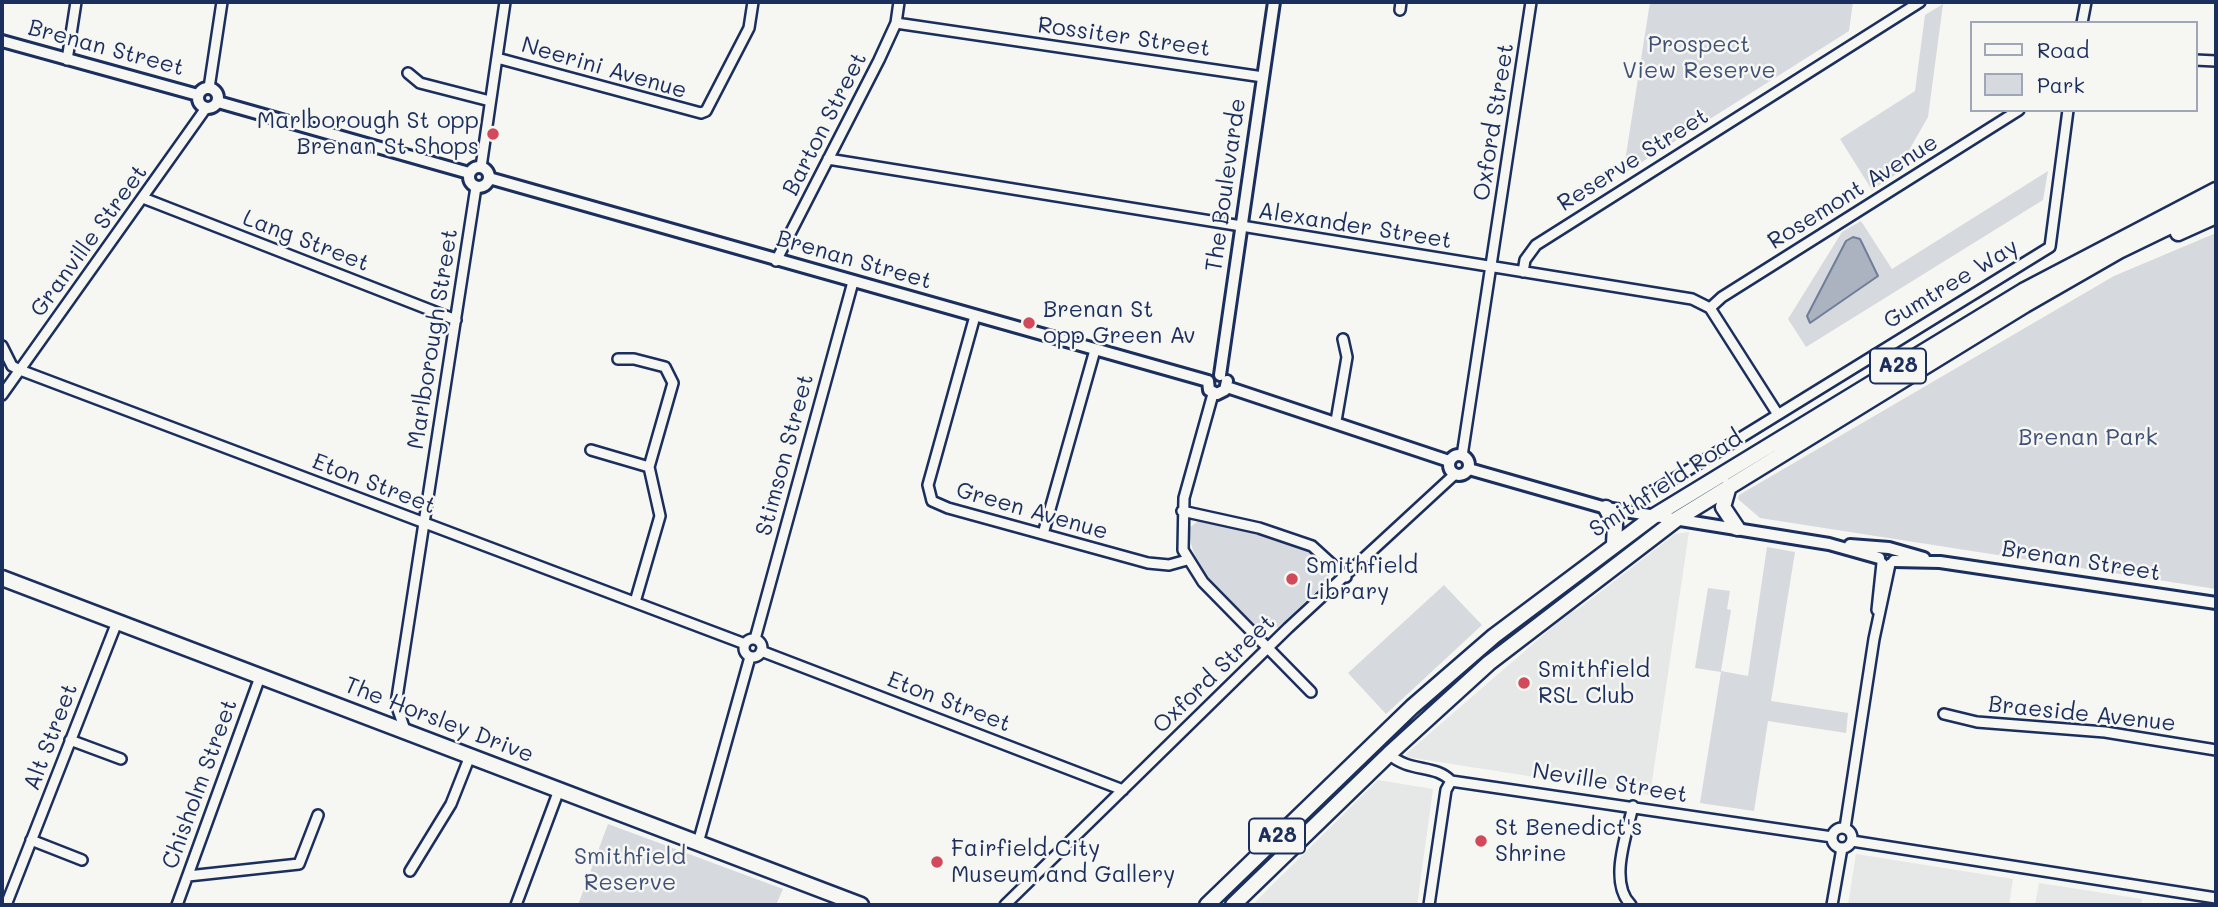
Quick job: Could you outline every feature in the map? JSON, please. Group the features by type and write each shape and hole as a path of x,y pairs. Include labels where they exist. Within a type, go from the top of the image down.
{"main road":[{"path":"2147,225 2216,184"},
{"name":"Smithfield Road","path":"1207,905 1412,707 1494,636 1614,544 1654,516 2023,291 2216,190"},
{"name":"Smithfield Road","path":"1233,905 1389,754 1489,663 1677,519 2025,305 2119,251 2216,204"},
{"path":"2025,305 2216,216"},
{"path":"1729,486 1723,507 1737,528"},
{"path":"1606,508 1615,525 1614,544"},
{"path":"1586,596 1635,559 1657,534"},
{"name":"The Horsley Drive","path":"2,578 861,905"}],"street":[{"path":"67,60 76,2"},
{"path":"209,89 222,2"},
{"path":"481,167 505,2"},
{"name":"Neerini Avenue","path":"497,58 701,113 706,110 749,28 753,2"},
{"name":"Barton Street","path":"776,261 897,23 899,2"},
{"name":"The Boulevarde","path":"1220,375 1274,2"},
{"name":"Oxford Street","path":"1462,456 1531,2"},
{"name":"Reserve Street","path":"1522,272 1525,260 1536,245 1920,2"},
{"path":"2082,21 2085,2"},
{"name":"Rossiter Street","path":"897,23 1263,77"},
{"name":"Brenan Street","path":"2,41 198,95"},
{"path":"2197,60 2216,61"},
{"path":"408,73 420,83 490,101"},
{"path":"201,89 209,89 216,95 218,102 215,107 206,108 198,95 201,89"},
{"path":"218,102 469,173"},
{"name":"Granville Street","path":"2,396 206,108"},
{"name":"Rosemont Avenue","path":"1710,308 1722,297 2016,112"},
{"name":"Gumtree Way","path":"1659,488 2050,247 2068,112"},
{"name":"Alexander Street","path":"828,159 1692,299 1710,308"},
{"path":"481,167 487,171 489,178 484,186 476,187 470,183 469,173 473,168 481,167"},
{"name":"Brenan Street","path":"489,178 1208,381"},
{"name":"Marlborough Street","path":"396,704 476,187"},
{"name":"Lang Street","path":"143,198 456,320"},
{"name":"Stimson Street","path":"755,639 853,282"},
{"path":"1710,308 1777,413"},
{"name":"Green Avenue","path":"975,316 928,485 928,494 938,505 1149,564 1169,565 1187,560"},
{"path":"1336,421 1347,358 1343,339"},
{"path":"2,346 12,366 20,370"},
{"path":"1043,534 1095,350"},
{"path":"618,359 634,359 665,367 673,378 649,467 660,516 635,602"},
{"name":"Eton Street","path":"20,370 745,644"},
{"path":"1214,375 1220,375 1225,378 1227,387 1223,393 1213,394 1207,387 1208,381 1214,375"},
{"path":"1227,387 1336,421 1449,461"},
{"path":"1213,394 1182,511 1182,542 1187,560 1203,582 1311,692"},
{"path":"591,450 649,467"},
{"path":"1456,455 1462,456 1467,459 1469,468 1461,476 1454,475 1450,471 1449,461 1456,455"},
{"name":"Brenan Street","path":"1469,468 1606,508 1829,544 1889,548 1940,562 2216,603"},
{"name":"Oxford Street","path":"1005,905 1268,649 1454,475"},
{"path":"1182,511 1259,528 1311,546 1346,577"},
{"name":"Brenan Street","path":"1829,544 1886,562 1940,562"},
{"path":"1845,828 1886,562 1882,550 1889,548"},
{"name":"Alt Street","path":"6,905 117,622"},
{"path":"698,843 750,657 745,644 747,640 755,639 761,651 758,656 750,657"},
{"name":"Eton Street","path":"761,651 1123,790"},
{"name":"Chisholm Street","path":"177,905 260,677"},
{"path":"374,720 387,716 396,704"},
{"path":"396,704 402,726 408,733"},
{"name":"Braeside Avenue","path":"1944,714 1977,722 2105,732 2216,750"},
{"path":"71,740 121,759"},
{"name":"Neville Street","path":"1389,754 1398,763 1440,772 1451,781 1832,836"},
{"path":"410,870 451,804 470,756"},
{"path":"1429,905 1446,790 1451,781"},
{"path":"516,905 559,790"},
{"path":"1631,905 1621,889 1619,877 1633,806"},
{"path":"188,876 299,864 318,815"},
{"path":"1842,848 1835,845 1832,836 1836,830 1845,828 1851,832 1852,841"},
{"path":"31,840 82,860"},
{"path":"1832,905 1842,848 1852,841 2216,898"}],"shaded area":[{"path":"1853,237 1860,239 1878,276 1810,323 1807,316 1846,241"},
{"path":"1689,532 1650,795 1407,757 1406,754 1571,611 1577,610 1675,534"},
{"path":"1378,780 1433,789 1417,905 1252,905"},
{"path":"1856,854 2013,879 2009,905 1848,905"},
{"path":"2039,883 2142,899 2141,905 2035,905"}],"green space":[{"name":"Prospect View Reserve","path":"1650,2 1853,2 1849,31 1623,174"},
{"path":"1943,4 1928,117 1895,175 1872,190 1840,139 1915,91 1925,15"},
{"path":"2048,171 2043,200 1806,347 1788,319 1842,232 1861,221 1892,269"},
{"name":"Brenan Park","path":"2216,233 2216,589 1760,518 1738,499 1739,495 2114,276"},
{"path":"1201,519 1266,534 1304,549 1328,568 1329,580 1278,627 1262,631 1225,599 1196,558 1189,528"},
{"path":"1767,547 1795,552 1771,701 1848,713 1846,733 1768,721 1754,811 1700,803 1721,672 1695,668 1708,588 1730,591 1727,609 1731,610 1721,671 1748,676"},
{"path":"1444,585 1482,625 1386,714 1348,673"},
{"name":"Smithfield Reserve","path":"608,824 783,889 776,905 578,905"}],"place":[{"name":"Marlborough St opp Brenan St Shops","path":"493,134"},
{"name":"Brenan St opp Green Av","path":"1029,323"},
{"name":"Smithfield Library","path":"1292,579"},
{"name":"Smithfield RSL Club","path":"1524,683"},
{"name":"St Benedict's Shrine","path":"1481,841"},
{"name":"Fairfield City Museum and Gallery","path":"937,862"}]}
